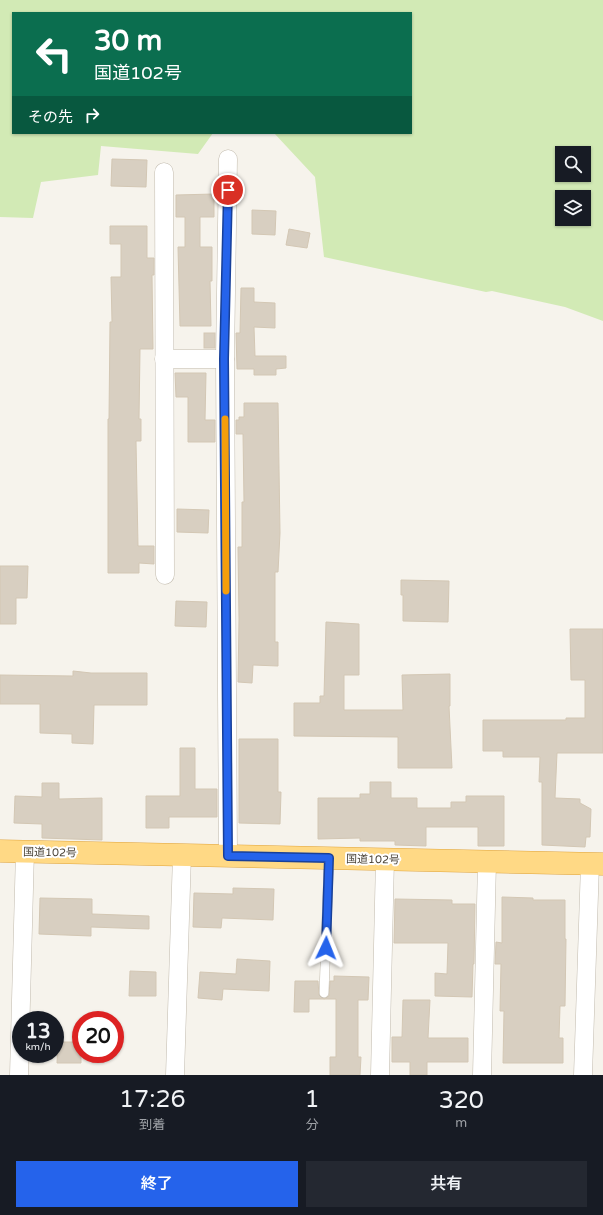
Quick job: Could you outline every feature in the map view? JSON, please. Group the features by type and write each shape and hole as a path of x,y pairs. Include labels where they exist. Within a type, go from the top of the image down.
{"highway":[{"name":"国道102号","path":"0,851 596,864"}],"street":[{"path":"228,159 224,359 228,856"},
{"path":"164,172 165,575"},
{"path":"164,359 224,359"},
{"path":"19,1075 25,851"},
{"path":"175,1075 182,855"},
{"path":"380,1075 385,859"},
{"path":"482,1075 487,862"},
{"path":"583,1075 596,864"}],"lane":[{"path":"324,993 329,858"}],"green space":[{"path":"0,0 603,0 603,321 565,307 492,291 486,292 324,257 315,177 275,134 412,134 412,12 12,12 12,134 212,134 198,154 101,146 98,175 41,182 33,218 0,217"}],"building":[{"path":"112,159 147,160 146,187 111,186"},
{"path":"214,194 214,217 200,217 200,247 212,247 212,281 210,281 211,326 180,326 178,247 185,247 185,217 176,217 176,195"},
{"path":"252,210 276,211 275,235 252,234"},
{"path":"110,226 147,226 147,258 154,258 154,275 152,275 153,349 140,349 139,419 141,419 141,441 136,441 138,546 154,546 154,564 139,563 139,573 108,573 108,419 110,322 112,322 111,277 121,277 121,244 110,244"},
{"path":"289,229 310,233 307,248 286,245"},
{"path":"241,288 254,288 254,302 275,303 275,328 254,327 255,356 286,356 286,368 276,369 276,375 254,375 254,369 237,369 236,333 240,333"},
{"path":"204,333 215,333 215,348 204,348"},
{"path":"175,373 206,373 205,420 215,420 215,442 188,442 188,397 176,397"},
{"path":"244,403 278,403 280,533 278,572 275,572 275,642 278,642 278,666 253,665 252,683 238,682 238,547 242,547 242,502 244,502 243,434 236,434 236,420 239,420 239,417 244,417"},
{"path":"177,509 209,510 208,533 177,532"},
{"path":"0,566 28,566 27,598 16,598 16,624 0,624"},
{"path":"401,580 449,581 448,622 403,621 403,595 401,595"},
{"path":"176,601 207,602 206,627 175,626"},
{"path":"326,622 359,624 359,675 344,675 344,710 403,710 402,675 450,674 449,706 452,768 398,768 398,737 294,736 294,703 320,703 320,696 324,696"},
{"path":"570,629 603,629 603,753 557,753 555,798 580,799 580,803 591,809 590,837 586,837 585,847 542,845 542,782 539,782 540,757 503,757 503,751 483,751 483,720 566,720 566,718 585,718 585,680 571,680"},
{"path":"73,671 91,673 147,673 147,705 94,705 93,744 72,743 72,734 40,733 40,704 0,704 0,675 73,676"},
{"path":"239,739 278,739 278,792 281,792 280,824 239,823"},
{"path":"180,748 195,748 195,789 217,789 217,817 169,817 169,828 146,828 146,796 180,796"},
{"path":"370,782 391,782 391,798 417,798 417,808 451,808 451,802 466,802 466,796 504,796 504,846 478,846 478,827 426,827 426,846 395,845 395,841 360,841 360,838 318,839 318,798 360,798 360,794 370,794"},
{"path":"42,783 59,783 59,799 102,798 102,840 42,838 42,824 14,823 15,796 42,797"},
{"path":"233,888 274,889 273,920 222,918 221,928 193,927 194,893 233,894"},
{"path":"502,897 533,898 533,900 565,900 565,1006 560,1006 559,1038 563,1038 563,1063 503,1063 504,1011 500,1011 501,964 495,964 496,942 502,943"},
{"path":"40,898 92,899 92,914 149,916 149,929 91,927 91,936 39,934"},
{"path":"395,899 452,900 452,904 475,904 472,997 435,996 435,973 447,974 448,943 394,943"},
{"path":"237,959 270,961 269,991 223,989 222,1000 198,998 200,972 236,974"},
{"path":"130,971 156,972 156,996 129,996"},
{"path":"334,976 369,977 368,1000 358,1000 358,1057 361,1057 360,1075 330,1075 330,1057 336,1057 336,999 324,999 329,996 330,981 334,981"},
{"path":"295,981 318,981 319,995 324,999 309,999 309,1012 294,1012"},
{"path":"403,1000 430,1000 428,1038 468,1038 468,1062 427,1062 427,1075 410,1075 410,1062 392,1062 392,1037 402,1037"},
{"path":"64,1042 72,1042 72,1063 64,1063"}],"slow traffic":[{"path":"225,419 226,591"}],"route":[{"path":"228,190 224,359 228,856 329,858 326,948"}]}
